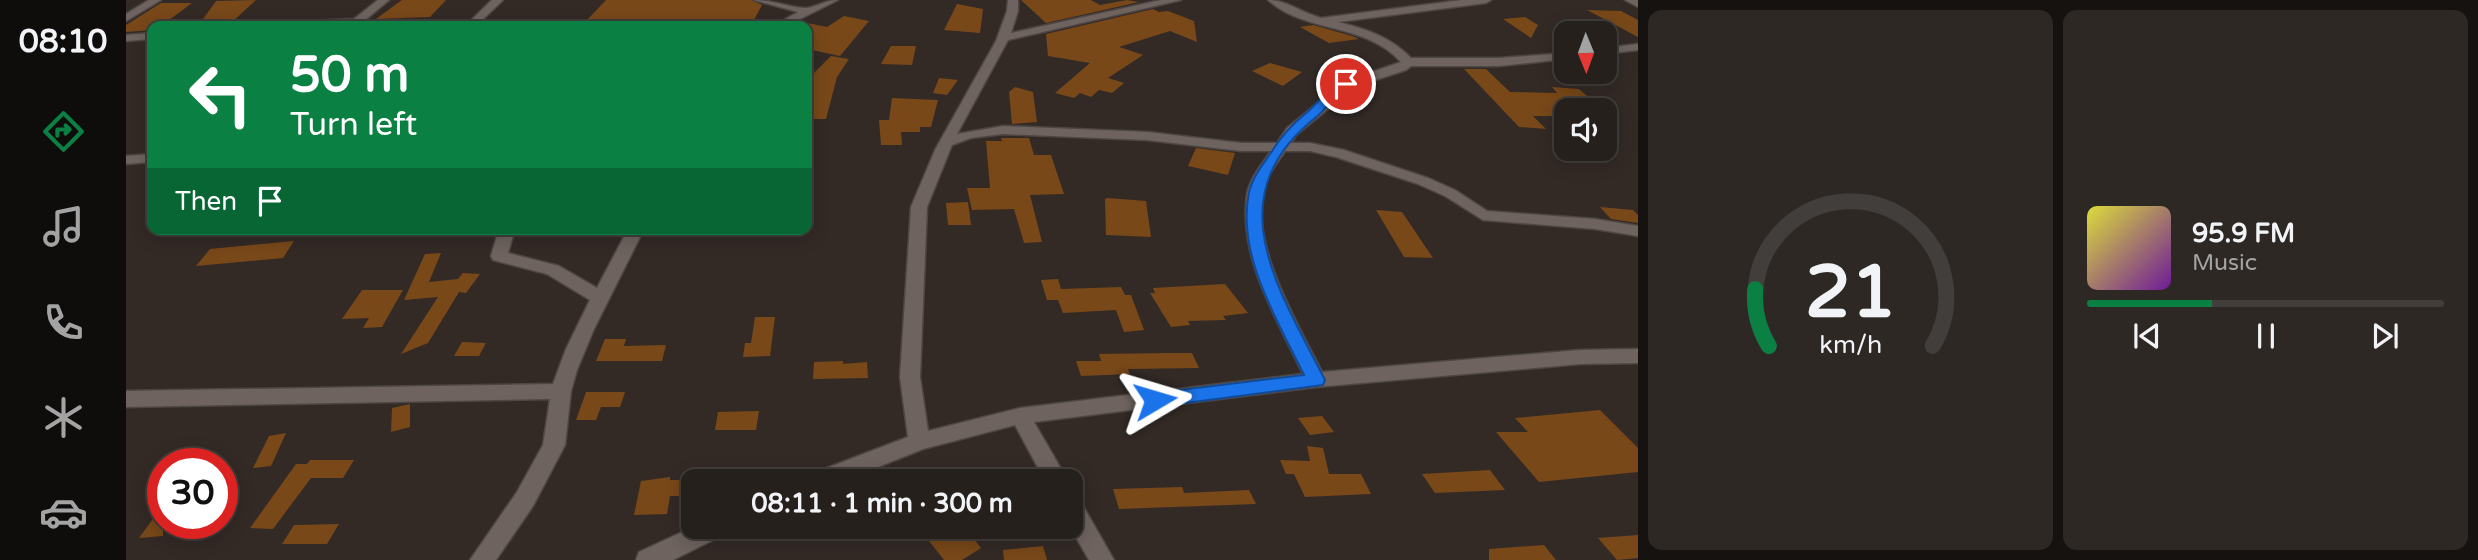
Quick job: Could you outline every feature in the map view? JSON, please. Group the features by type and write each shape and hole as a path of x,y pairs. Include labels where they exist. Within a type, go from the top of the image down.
{"street":[{"path":"126,18 156,0"},
{"path":"358,21 384,0"},
{"path":"475,21 498,0"},
{"path":"759,0 806,11"},
{"path":"787,21 833,0"},
{"path":"919,442 910,377 916,225 925,188 1012,20 1013,0"},
{"path":"1002,38 1176,0"},
{"path":"1273,0 1298,15 1377,38 1399,51 1408,62"},
{"path":"1320,21 1486,0"},
{"path":"1630,0 1638,4"},
{"path":"126,38 147,36"},
{"path":"1617,50 1638,47"},
{"path":"1316,380 1273,293 1255,228 1255,193 1259,180 1292,131 1323,106 1335,89 1402,67 1408,62 1499,62 1554,57"},
{"path":"947,142 969,134 1003,130 1147,136 1241,147 1310,147 1339,153 1423,181 1450,193 1483,215 1595,224 1638,231"},
{"path":"126,160 147,158"},
{"path":"505,235 499,256 552,270 602,299"},
{"path":"482,560 525,499 554,445 561,391 569,360 581,331 602,299 633,235"},
{"path":"850,469 919,442 1020,416 1316,380 1580,357 1638,356"},
{"path":"126,399 561,391"},
{"path":"1020,416 1050,469"},
{"path":"1083,527 1102,560"},
{"path":"648,560 692,539"}],"building":[{"path":"256,0 233,21 202,21 216,1"},
{"path":"402,0 446,0 430,17 376,19"},
{"path":"606,0 751,0 762,5 754,21 588,19"},
{"path":"1021,0 1091,0 1100,5 1127,0 1139,2 1046,23"},
{"path":"161,3 192,3 168,21 147,21 147,30 126,32 126,25"},
{"path":"957,4 983,9 980,33 944,30"},
{"path":"1153,9 1159,12 1168,11 1194,21 1197,42 1170,31 1119,47 1143,55 1108,78 1124,83 1112,93 1099,90 1091,97 1080,93 1074,98 1055,93 1090,63 1048,56 1046,34"},
{"path":"1587,10 1621,11 1638,20 1638,37 1617,26 1617,21 1608,21"},
{"path":"844,16 869,21 840,56 812,50 812,24 827,27"},
{"path":"1525,17 1538,25 1531,38 1503,19"},
{"path":"1313,25 1359,39 1329,43 1300,27"},
{"path":"891,46 916,46 912,65 881,64"},
{"path":"831,56 849,59 837,77 826,119 812,119 812,75"},
{"path":"1270,63 1302,72 1283,86 1252,71"},
{"path":"1464,69 1486,69 1510,92 1557,93 1552,87 1579,89 1589,98 1554,98 1554,116 1533,116 1546,129 1519,127"},
{"path":"939,78 958,80 947,95 933,93"},
{"path":"1015,87 1033,92 1037,122 1012,124 1009,92"},
{"path":"892,98 938,100 931,127 920,127 920,132 901,132 902,145 881,145 879,120 889,120"},
{"path":"1001,138 1029,138 1034,155 1051,155 1064,194 1030,195 1042,242 1024,243 1014,209 972,210 967,188 990,188 986,141 1002,141"},
{"path":"1196,148 1235,153 1228,175 1188,166"},
{"path":"1105,199 1146,201 1151,237 1106,235"},
{"path":"968,202 971,225 948,225 946,203"},
{"path":"1600,207 1633,210 1638,215 1638,223 1611,219"},
{"path":"1376,210 1402,212 1433,258 1404,257"},
{"path":"294,241 283,258 196,266 210,249"},
{"path":"441,253 429,282 458,279 463,273 480,274 466,293 459,292 428,343 401,354 438,297 404,300 425,254"},
{"path":"1058,279 1061,289 1121,287 1125,295 1131,295 1144,330 1124,332 1116,310 1063,313 1058,300 1047,300 1041,280"},
{"path":"1225,284 1248,313 1223,316 1226,320 1188,321 1190,325 1171,327 1150,293 1155,293 1153,288"},
{"path":"362,290 403,290 382,327 363,328 369,318 342,319"},
{"path":"755,317 775,317 770,356 743,357 745,343 751,343"},
{"path":"605,339 626,339 624,346 666,345 662,361 596,361"},
{"path":"462,342 486,343 479,356 454,356"},
{"path":"1192,353 1199,368 1128,369 1130,374 1081,376 1076,361 1101,361 1099,354"},
{"path":"843,361 843,364 867,362 868,378 813,379 814,362"},
{"path":"586,392 625,392 620,407 601,407 596,420 576,420"},
{"path":"410,404 410,427 391,432 392,408"},
{"path":"1600,410 1638,448 1638,472 1539,482 1496,432 1528,432 1515,418"},
{"path":"759,411 756,430 715,430 718,412"},
{"path":"1322,416 1334,432 1310,435 1298,418"},
{"path":"286,433 271,466 253,468 269,436"},
{"path":"1307,446 1323,448 1329,474 1361,474 1371,494 1305,497 1294,474 1286,474 1280,460 1310,461"},
{"path":"310,460 354,460 343,478 311,478 273,529 250,528 296,464 307,464"},
{"path":"1490,470 1505,490 1435,493 1422,474"},
{"path":"670,477 670,480 681,480 681,496 670,496 667,514 634,515 641,481"},
{"path":"1182,487 1184,493 1249,490 1256,504 1119,509 1113,489"},
{"path":"339,524 327,544 282,544 294,525"},
{"path":"147,527 147,537 139,538"},
{"path":"1638,535 1638,558 1617,560 1598,538"},
{"path":"927,539 974,539 981,548 962,560 944,560"},
{"path":"1544,545 1556,560 1489,560 1489,549"},
{"path":"1043,546 1047,560 1004,560 1003,550"}],"route":[{"path":"1155,400 1316,380 1273,293 1259,251 1255,228 1255,193 1259,180 1292,131 1323,106 1335,89 1346,84"}]}
